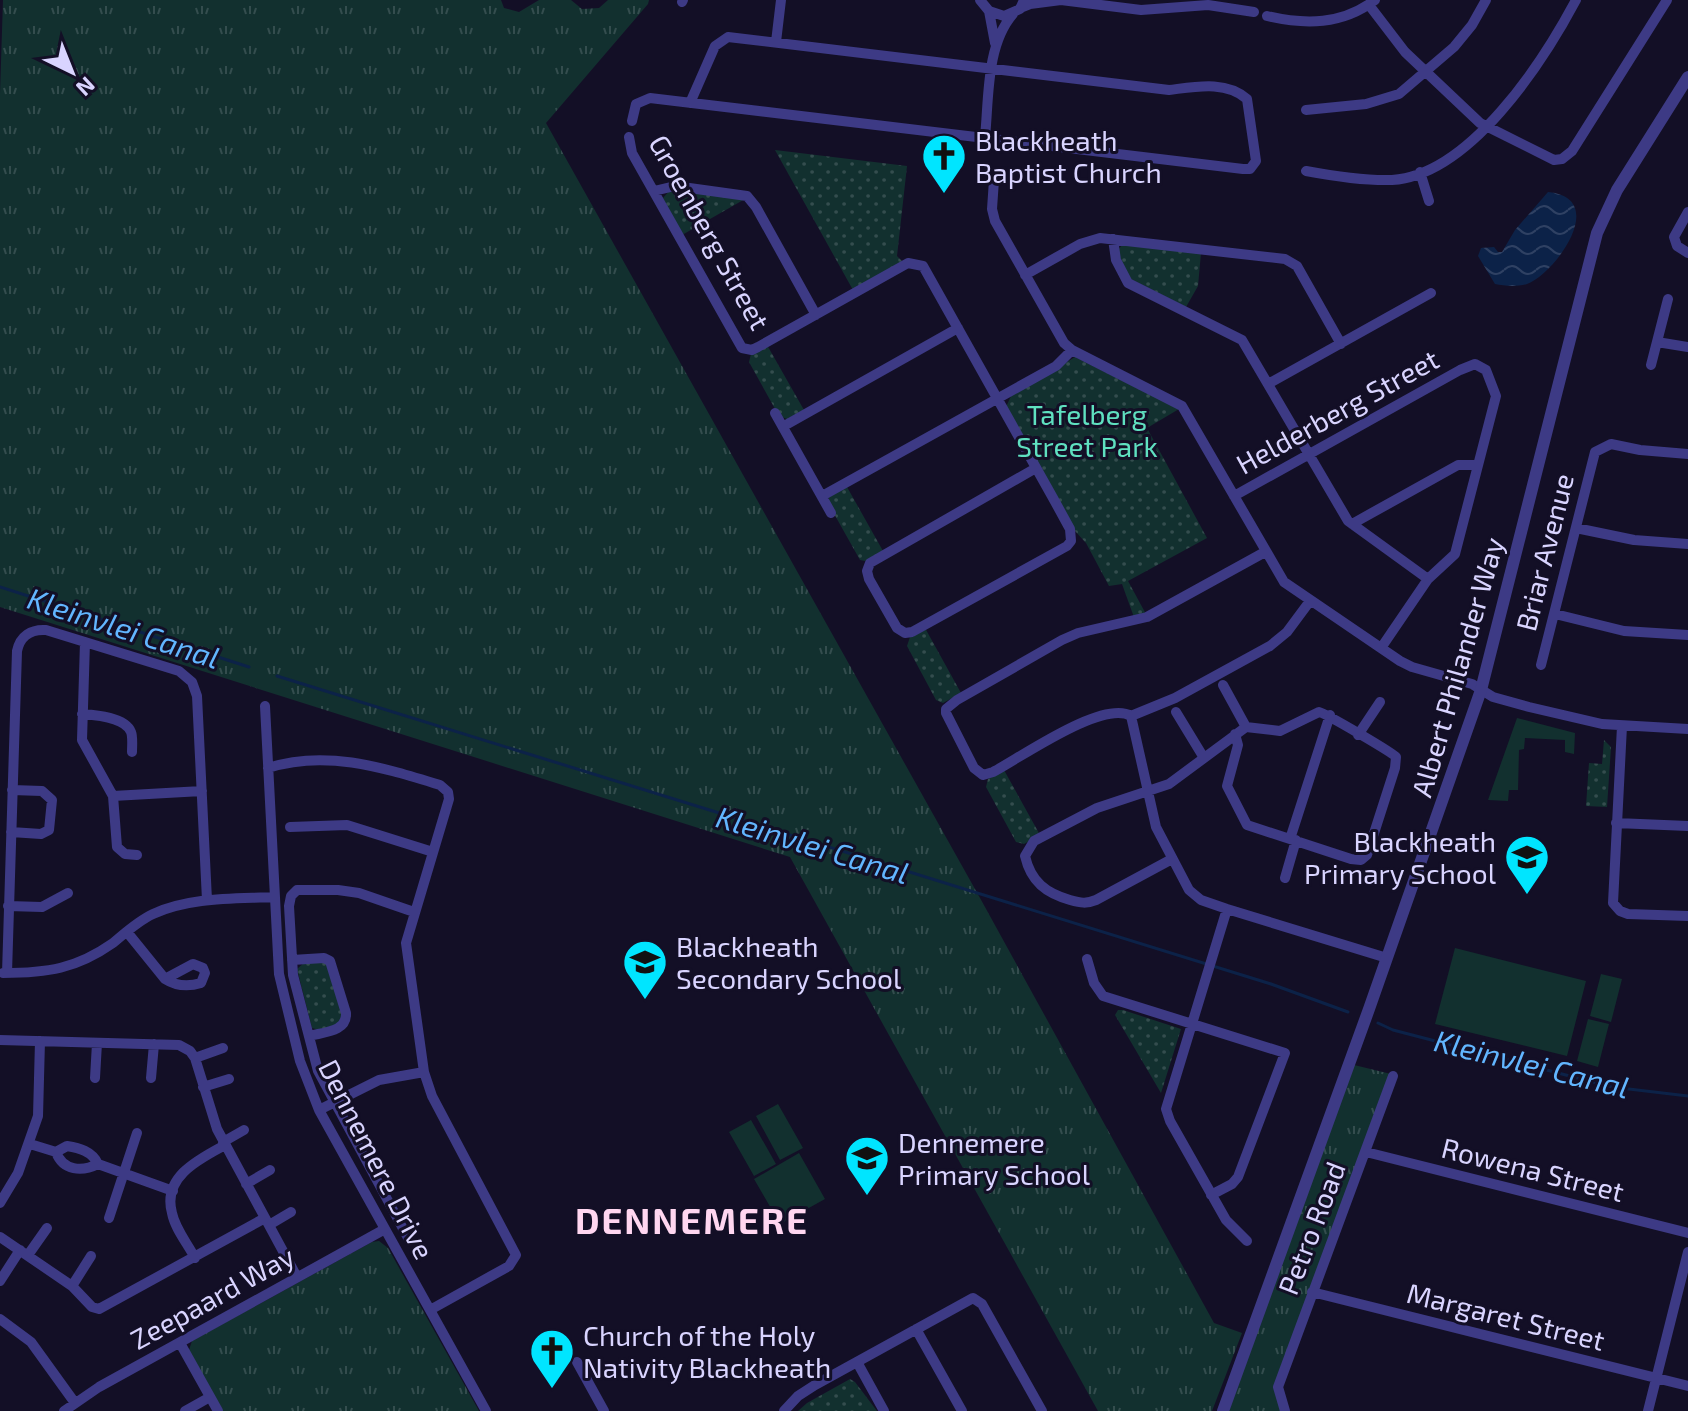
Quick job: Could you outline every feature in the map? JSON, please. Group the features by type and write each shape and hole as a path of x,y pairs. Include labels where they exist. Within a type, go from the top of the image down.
{"street":[{"path":"776,42 781,0"},
{"path":"980,0 989,11 996,45"},
{"path":"989,11 1004,16 1030,4 1061,0 1141,10 1208,5 1254,12"},
{"path":"1306,110 1366,104 1399,94 1464,36 1486,0"},
{"path":"1306,171 1394,180 1420,172 1456,154 1486,127 1545,55 1576,0"},
{"path":"1267,16 1310,23 1338,20 1372,2 1405,52 1460,107 1486,127 1546,158 1562,159 1572,151 1667,0"},
{"path":"985,137 996,45 1006,21 1019,8"},
{"path":"632,121 632,111 643,100 690,103 1243,169 1250,169 1256,161 1249,105 1240,93 1203,85 1169,90 731,37 722,39 715,46 690,103"},
{"name":"Albert Philander Way","path":"1223,1411 1481,690 1597,233 1617,190 1688,77"},
{"name":"Groenberg Street","path":"629,137 632,153 742,348 752,350 908,263 919,263 927,271 958,328"},
{"path":"1420,172 1429,201"},
{"path":"994,180 992,215 1062,339 1072,350 1182,406 1284,582 1412,667 1472,684 1493,697 1602,724 1688,729"},
{"path":"654,191 675,186 747,196 816,315"},
{"path":"1688,212 1674,237 1677,246 1688,253"},
{"path":"1025,275 1100,238 1290,261 1297,266 1341,344"},
{"path":"1113,239 1116,260 1128,283 1242,340 1320,477 1352,524 1428,579"},
{"path":"1268,384 1431,293"},
{"path":"1651,365 1668,299"},
{"path":"784,426 958,328 1070,529 1072,539 1064,548 912,632 902,632 871,583 867,567 876,558 1036,468"},
{"path":"1657,342 1688,347"},
{"path":"822,496 1056,366 1072,350"},
{"name":"Helderberg Street","path":"1234,496 1460,370 1475,364 1486,370 1496,396 1454,556 1428,579 1381,648"},
{"path":"775,413 831,513"},
{"name":"Briar Avenue","path":"1541,665 1595,452 1602,447 1619,444 1640,450 1688,454"},
{"path":"1352,524 1458,465 1478,465"},
{"path":"1576,528 1634,540 1688,544"},
{"path":"1265,552 1147,617 1078,633 962,696 946,711 948,721 974,768 983,775 993,772 1090,719 1118,712 1131,716 1175,698 1270,646 1287,632 1310,601"},
{"path":"1555,614 1624,631 1688,635"},
{"path":"207,900 197,696 192,682 179,671 41,629 30,632 19,643 17,651 4,972 59,970 99,953 149,915 167,908 207,900 274,897"},
{"path":"85,642 81,731 84,747 113,796 117,847 125,854 137,855"},
{"path":"1223,685 1246,727"},
{"path":"1358,735 1380,702"},
{"name":"Dennemere Drive","path":"265,706 274,897 283,995 300,1061 319,1110 486,1411"},
{"path":"1176,712 1204,758"},
{"path":"1172,859 1088,903 1046,891 1027,863 1025,852 1034,841 1107,803 1169,784 1235,734 1246,727 1280,731 1316,712 1330,715 1358,735 1391,751 1397,760 1367,855 1361,860 1354,860 1247,825 1227,783 1238,745 1235,734"},
{"path":"82,714 102,716 126,725 131,734 132,752"},
{"path":"1285,878 1293,840 1330,715"},
{"path":"1131,716 1156,827 1196,897 1387,958"},
{"path":"1622,726 1612,897 1623,913 1688,916"},
{"path":"268,768 280,764 354,761 443,786 448,792 449,799 407,935 406,951 424,1072 436,1105 516,1255 509,1266 430,1310"},
{"path":"11,832 45,833 51,826 52,813 52,800 46,793 12,790"},
{"path":"113,796 202,791"},
{"path":"1616,823 1688,826"},
{"path":"290,827 347,825 433,852"},
{"name":"Dennemere Drive","path":"408,1238 318,1071 293,975 289,906 294,892 350,891 414,912"},
{"path":"8,906 42,907 68,893"},
{"path":"1227,909 1166,1112 1226,1220 1247,1241"},
{"path":"127,932 165,979"},
{"name":"Dennemere Drive","path":"292,960 324,958 333,963 346,1013 342,1026 309,1036"},
{"path":"1087,959 1094,983 1103,996 1285,1053"},
{"path":"0,1040 179,1045 189,1049 195,1058 224,1144 297,1277"},
{"path":"0,1203 18,1173 30,1144 39,1108 40,1041"},
{"path":"1211,1195 1232,1184 1238,1177 1291,1041"},
{"path":"95,1078 97,1043"},
{"path":"151,1078 154,1044"},
{"path":"195,1058 223,1048"},
{"path":"319,1110 379,1080 424,1072"},
{"name":"Petro Road","path":"1285,1411 1278,1387 1393,1076"},
{"path":"203,1087 229,1079"},
{"path":"195,1258 172,1214 173,1191 186,1168 244,1130"},
{"path":"109,1218 137,1133"},
{"path":"30,1144 56,1152 61,1161 77,1169 98,1164"},
{"path":"56,1152 64,1146 75,1147 92,1155 98,1164 173,1191"},
{"name":"Rowena Street","path":"1366,1152 1688,1233"},
{"path":"246,1184 270,1170"},
{"path":"0,1237 72,1286 92,1307 104,1307 195,1258 291,1212"},
{"path":"0,1281 47,1228"},
{"name":"Zeepaard Way","path":"64,1411 385,1229"},
{"path":"1648,1411 1688,1252"},
{"path":"72,1286 91,1256"},
{"name":"Margaret Street","path":"1312,1292 1688,1386"},
{"path":"784,1411 798,1396 970,1299 975,1299 982,1304 1042,1411"},
{"path":"0,1319 31,1342 75,1403"},
{"path":"916,1329 962,1411"},
{"path":"180,1343 218,1411"},
{"path":"577,1362 603,1411"},
{"path":"857,1362 884,1411"},
{"path":"185,1411 210,1397"}],"green space":[{"path":"3,0 501,0 504,8 519,12 539,0 571,0 582,9 599,8 608,0 649,0 546,123 1214,1323 1242,1333 1212,1411 1098,1411 790,857 0,607 0,94"},
{"path":"775,150 907,166 897,256 903,262 853,290"},
{"path":"670,190 745,199 682,235 663,198"},
{"path":"1123,244 1201,253 1198,286 1186,307 1129,278 1117,251"},
{"path":"767,345 804,410 787,419 779,416 749,362 751,354"},
{"name":"Tafelberg Street Park","path":"1075,357 1179,409 1147,428 1207,538 1128,581 1147,616 1135,620 1122,584 1109,586 1006,407 1011,396"},
{"path":"847,487 883,551 865,561 860,560 828,503 829,497"},
{"path":"925,628 961,693 943,703 936,700 907,646 910,637"},
{"path":"1517,718 1575,733 1574,754 1565,752 1565,740 1525,738 1524,749 1519,750 1518,790 1509,790 1508,801 1488,800"},
{"path":"1604,740 1611,747 1607,807 1586,806 1589,763 1602,764"},
{"path":"1004,770 1040,835 1024,844 1016,842 986,787 988,779"},
{"path":"1455,948 1586,981 1567,1056 1435,1024"},
{"path":"305,962 328,963 343,1013 339,1024 319,1030 312,1028 297,969"},
{"path":"1601,974 1622,979 1611,1022 1590,1016"},
{"path":"1118,1010 1181,1029 1161,1093 1115,1015"},
{"path":"1588,1019 1609,1024 1598,1067 1577,1061"},
{"path":"1354,1065 1391,1074 1276,1381 1282,1411 1227,1411"},
{"path":"778,1104 803,1148 780,1160 756,1116"},
{"path":"751,1120 776,1164 754,1176 729,1132"},
{"path":"799,1153 825,1199 780,1224 754,1179"},
{"path":"379,1241 388,1248 479,1411 222,1411 189,1350 192,1341 372,1242"},
{"path":"850,1379 877,1411 798,1411 807,1403"}],"water":[{"path":"1548,192 1566,197 1575,208 1576,221 1562,252 1551,266 1527,284 1495,284 1478,256 1481,248 1494,247 1502,252 1515,230"}],"waterway":[{"name":"Kleinvlei Canal","path":"0,587 249,667"},
{"name":"Kleinvlei Canal","path":"277,676 1271,984 1348,1012"},
{"name":"Kleinvlei Canal","path":"1378,1023 1393,1030 1612,1087 1688,1096"}],"place":[{"name":"Blackheath Baptist Church","path":"944,195"},
{"name":"Blackheath Primary School","path":"1527,896"},
{"name":"Blackheath Secondary School","path":"645,1001"},
{"name":"Dennemere Primary School","path":"867,1197"},
{"name":"Church of the Holy Nativity Blackheath","path":"552,1390"}],"district":[{"name":"DENNEMERE","path":"692,1219"}]}
